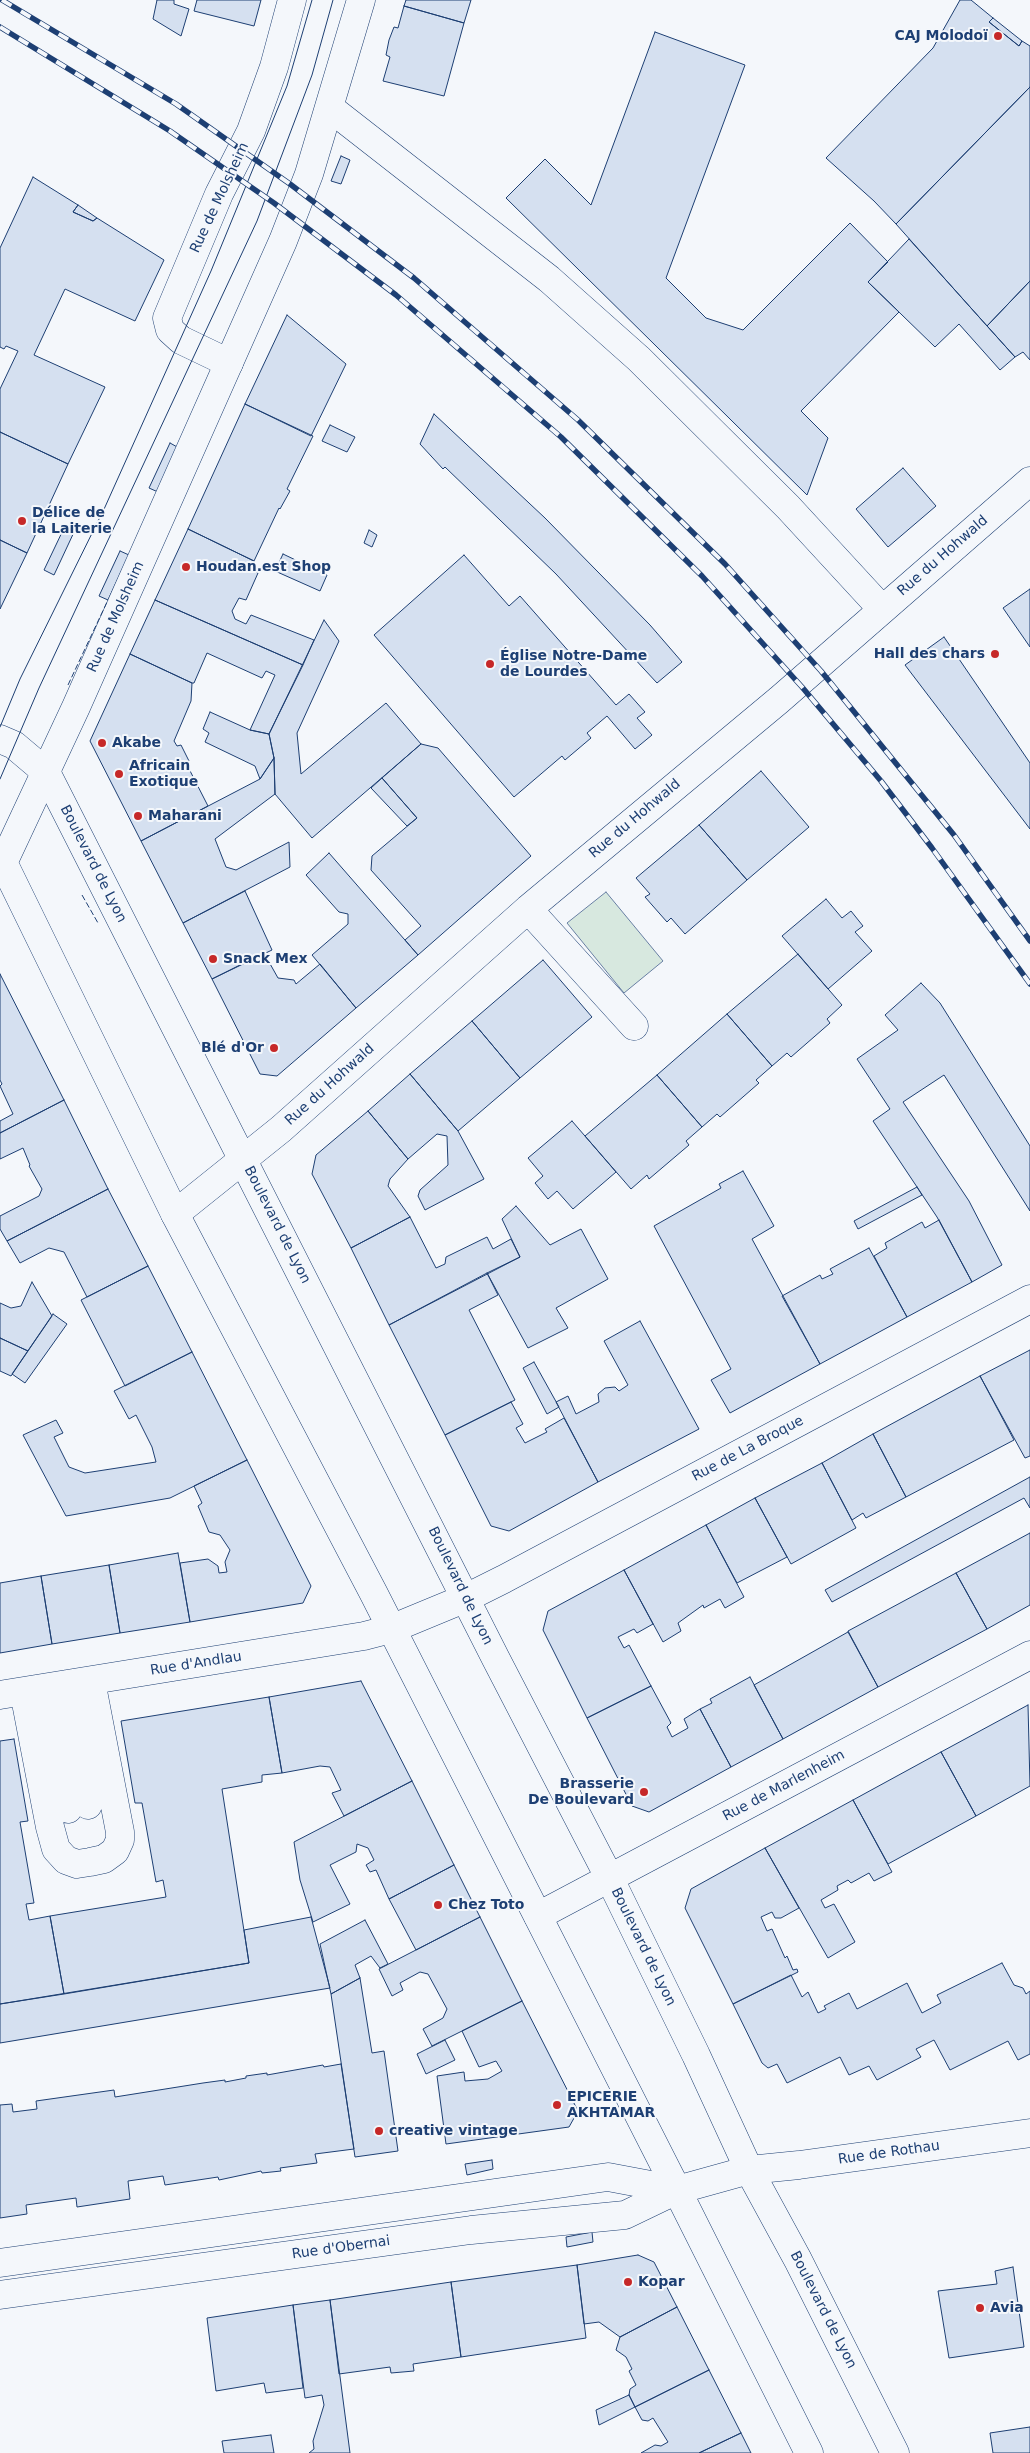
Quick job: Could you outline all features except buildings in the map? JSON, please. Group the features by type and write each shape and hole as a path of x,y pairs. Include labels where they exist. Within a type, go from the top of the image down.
{"street":[{"name":"Rue de Molsheim","path":"229,363 181,340 170,330 167,318 219,194 251,131 274,67 292,0"},
{"name":"Rue de Molsheim","path":"1,863 46,772 283,241 309,174 361,0"},
{"path":"330,108 549,279 639,359 788,507 882,609"},
{"name":"Rue du Hohwald","path":"176,1214 281,1129 528,909 779,700 1030,481"},
{"name":"Boulevard de Lyon","path":"0,739 14,746 46,772 610,1880 696,2055 749,2170 798,2260 895,2453"},
{"path":"1,863 176,1214 392,1629 809,2453"},
{"path":"528,909 634,1026"},
{"name":"Rue de La Broque","path":"392,1629 466,1598 1030,1299"},
{"name":"Rue d'Andlau","path":"45,1688 364,1636 392,1629"},
{"name":"Rue de Marlenheim","path":"538,1916 610,1880 1030,1655"},
{"path":"45,1688 120,1832 120,1840 115,1851 104,1859 78,1864 66,1860 56,1849 50,1827 45,1688"},
{"path":"45,1688 78,1807"},
{"name":"Rue de Rothau","path":"749,2170 799,2166 1030,2133"},
{"name":"Rue d'Obernai","path":"0,2295 470,2230 625,2215 677,2190 749,2170"},
{"name":"Rue d'Obernai","path":"0,2263 608,2176 677,2190"}],"shaded area":[{"path":"606,892 663,961 624,993 567,923"}],"tram line":[{"path":"0,727 20,679 105,507 211,271 287,86 312,0"},
{"path":"0,779 39,688 257,221 312,75 333,0"}],"railway":[{"path":"2,0 176,104 290,184 414,278 578,420 725,564 821,671 954,835 1030,941"},
{"path":"0,27 170,131 274,203 396,295 561,437 702,576 802,687 881,781 1030,984"}],"fence":[{"path":"68,685 108,600"},
{"path":"82,895 98,923"}],"place":[{"name":"CAJ Molodoï","path":"998,36"},
{"name":"Délice de la Laiterie","path":"22,521"},
{"name":"Houdan.est Shop","path":"186,567"},
{"name":"Hall des chars","path":"995,654"},
{"name":"Église Notre-Dame de Lourdes","path":"490,664"},
{"name":"Akabe","path":"102,743"},
{"name":"Africain Exotique","path":"119,774"},
{"name":"Maharani","path":"138,816"},
{"name":"Snack Mex","path":"213,959"},
{"name":"Blé d'Or","path":"274,1048"},
{"name":"Brasserie De Boulevard","path":"644,1792"},
{"name":"Chez Toto","path":"438,1905"},
{"name":"EPICERIE AKHTAMAR","path":"557,2105"},
{"name":"creative vintage","path":"379,2131"},
{"name":"Kopar","path":"628,2282"},
{"name":"Avia","path":"980,2308"}]}
